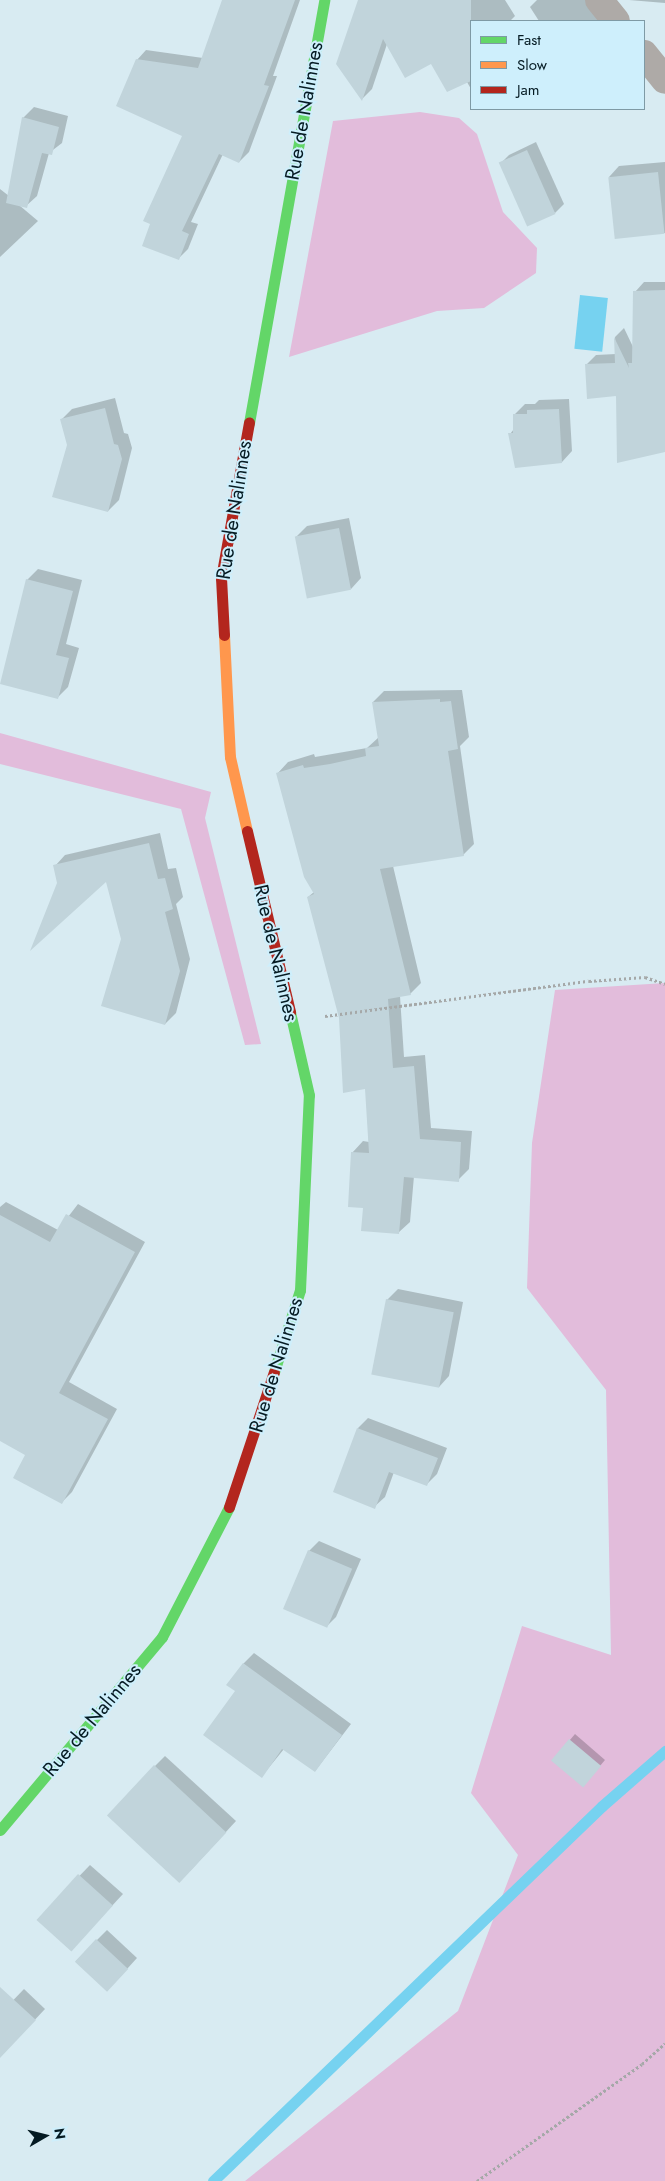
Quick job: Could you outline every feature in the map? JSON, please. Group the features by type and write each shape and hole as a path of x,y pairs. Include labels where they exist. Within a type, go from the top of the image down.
{"street":[{"name":"Rue de Nalinnes","path":"0,1830 162,1637 235,1496 300,1290 309,1095 230,757 221,578 324,0"},
{"path":"645,55 665,80"}],"path":[{"path":"292,1020 589,981 645,978 665,984"},
{"path":"477,2181 642,2064 665,2043"}],"shaded area":[{"path":"420,112 459,118 477,134 503,212 537,248 536,273 484,308 437,311 289,357 333,121"},
{"path":"0,733 211,792 205,818 261,1044 245,1045 181,809 0,764"},
{"path":"665,983 665,2181 245,2181 458,2011 518,1855 471,1793 522,1626 611,1655 606,1390 527,1288 532,1143 555,990"}],"water":[{"path":"580,295 608,298 602,352 574,349"}],"building":[{"path":"222,0 295,0 264,85 269,86 239,163 219,154 182,231 189,234 179,260 142,246 150,224 143,221 182,136 116,106 136,59 198,68"},
{"path":"358,0 471,0 470,81 447,92 431,64 405,78 383,39 362,101 336,64"},
{"path":"22,117 59,127 52,155 42,153 27,208 6,203"},
{"path":"527,150 555,214 527,227 499,163"},
{"path":"658,172 664,234 615,239 608,177"},
{"path":"665,290 665,452 617,463 616,396 587,399 585,364 615,363 614,337 629,368 628,363 632,363 633,291"},
{"path":"105,408 114,444 118,445 122,459 108,512 52,497 67,445 60,419"},
{"path":"559,409 562,463 515,468 508,433 513,433 513,414 527,414 527,410"},
{"path":"339,528 351,590 307,598 295,537"},
{"path":"26,579 73,591 56,655 69,658 58,699 0,684"},
{"path":"440,699 440,702 451,701 458,749 448,751 464,856 380,869 411,995 388,999 393,1068 414,1066 420,1139 461,1142 459,1182 404,1177 399,1234 361,1231 363,1208 348,1207 351,1152 369,1153 365,1089 343,1093 339,1018 307,897 314,894 304,877 276,773 303,765 304,768 366,756 365,748 379,746 372,702"},
{"path":"149,843 158,879 165,878 173,909 165,912 180,971 165,1025 101,1006 121,939 106,882 30,951 57,883 53,865"},
{"path":"66,1214 135,1252 59,1393 108,1419 62,1504 13,1478 25,1455 0,1441 0,1215 50,1242"},
{"path":"386,1299 454,1312 439,1388 371,1375"},
{"path":"357,1428 438,1458 427,1486 389,1472 375,1509 333,1492"},
{"path":"308,1550 352,1569 327,1628 283,1609"},
{"path":"243,1663 342,1735 315,1772 282,1749 262,1778 203,1735 235,1691 226,1685"},
{"path":"569,1739 601,1766 583,1787 551,1760"},
{"path":"154,1765 226,1833 179,1883 107,1815"},
{"path":"78,1874 113,1905 71,1952 37,1920"},
{"path":"96,1939 128,1969 107,1992 75,1962"},
{"path":"0,1987 36,2020 0,2058"}],"waterway":[{"path":"213,2181 602,1806 665,1751"}],"traffic: fast":[{"path":"249,423 324,0"},
{"path":"274,1372 300,1290 309,1095 290,1012"},
{"path":"0,1830 162,1637 229,1507"}],"traffic: slow":[{"path":"224,635 230,757 247,831"}],"traffic: jam":[{"path":"224,635 221,578 249,423"},
{"path":"247,831 290,1012"},
{"path":"229,1507 274,1372"}]}
